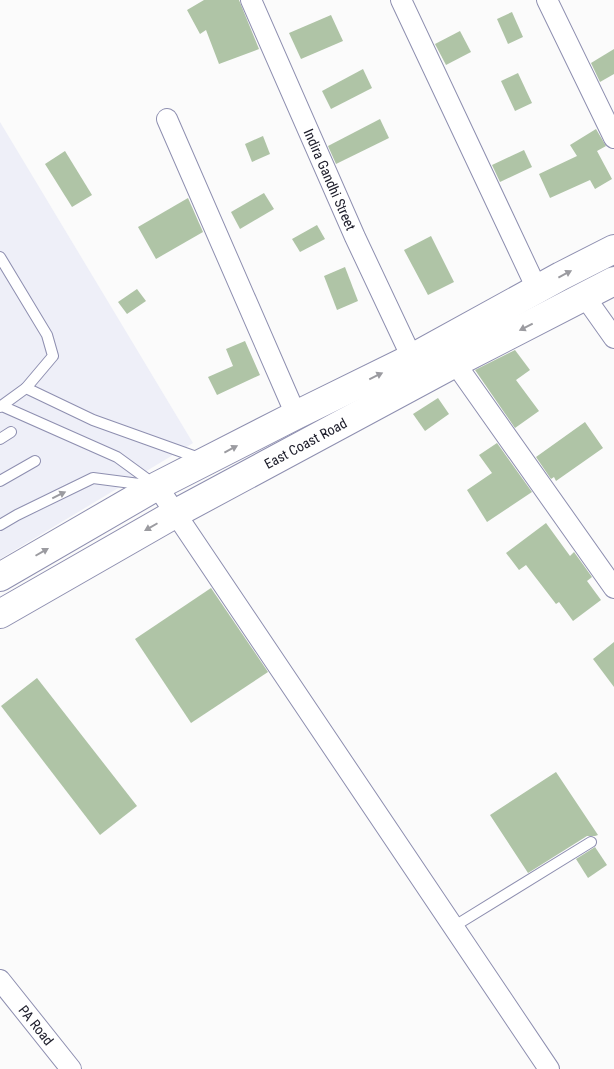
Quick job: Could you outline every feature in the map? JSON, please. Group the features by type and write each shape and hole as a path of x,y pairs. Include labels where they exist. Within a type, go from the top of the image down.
{"main road":[{"name":"East Coast Road","path":"0,577 157,486 412,358 614,249"},
{"name":"East Coast Road","path":"0,614 175,513 455,363 614,281"}],"street":[{"name":"Indira Gandhi Street","path":"250,0 355,237 412,358"},
{"path":"401,0 537,289"},
{"path":"547,0 614,138"},
{"path":"167,119 296,415"},
{"path":"585,297 614,338"},
{"path":"455,363 614,588"},
{"path":"157,486 549,1069"},
{"name":"PA Road","path":"0,980 71,1069"}],"lane":[{"path":"0,257 47,334 53,356 26,388 1,407 117,457 157,486"},
{"path":"26,388 100,423 207,461"},
{"path":"0,439 11,432"},
{"path":"0,481 35,461"},
{"path":"0,525 93,478 157,486"},
{"path":"453,927 591,842"}],"shaded area":[{"path":"0,122 193,443 0,559"}],"building":[{"path":"204,0 239,0 259,49 219,64 206,30 200,34 187,10"},
{"path":"512,12 523,37 508,44 497,19"},
{"path":"331,15 343,41 301,59 289,33"},
{"path":"460,31 471,52 446,65 435,44"},
{"path":"614,49 614,74 600,82 591,63"},
{"path":"363,69 372,88 331,109 322,91"},
{"path":"518,73 532,103 515,111 501,81"},
{"path":"380,119 389,138 336,164 328,146"},
{"path":"596,129 606,146 597,151 612,179 595,189 590,180 550,198 539,174 577,156 570,145"},
{"path":"263,136 270,154 252,162 245,144"},
{"path":"524,150 532,167 500,182 492,165"},
{"path":"65,151 92,195 72,207 45,164"},
{"path":"264,193 274,209 240,229 231,212"},
{"path":"188,198 203,232 156,259 138,227"},
{"path":"317,225 325,239 300,252 292,239"},
{"path":"431,236 454,282 428,295 404,250"},
{"path":"345,267 358,301 337,310 324,276"},
{"path":"137,289 146,301 127,314 118,302"},
{"path":"245,341 260,375 217,395 208,377 233,366 226,349"},
{"path":"515,350 530,370 516,380 539,411 515,428 475,370"},
{"path":"438,398 449,414 425,431 413,414"},
{"path":"585,422 603,448 556,481 554,477 551,479 536,457"},
{"path":"497,443 532,492 487,522 467,490 492,473 479,455"},
{"path":"546,523 570,556 574,552 592,577 587,581 601,600 573,621 559,602 556,604 526,565 519,570 506,553"},
{"path":"211,588 268,672 191,723 135,639"},
{"path":"614,642 614,687 593,659"},
{"path":"37,678 137,806 100,835 1,706"},
{"path":"556,772 598,835 587,836 528,873 490,815"},
{"path":"595,847 607,865 588,878 576,859"}]}
